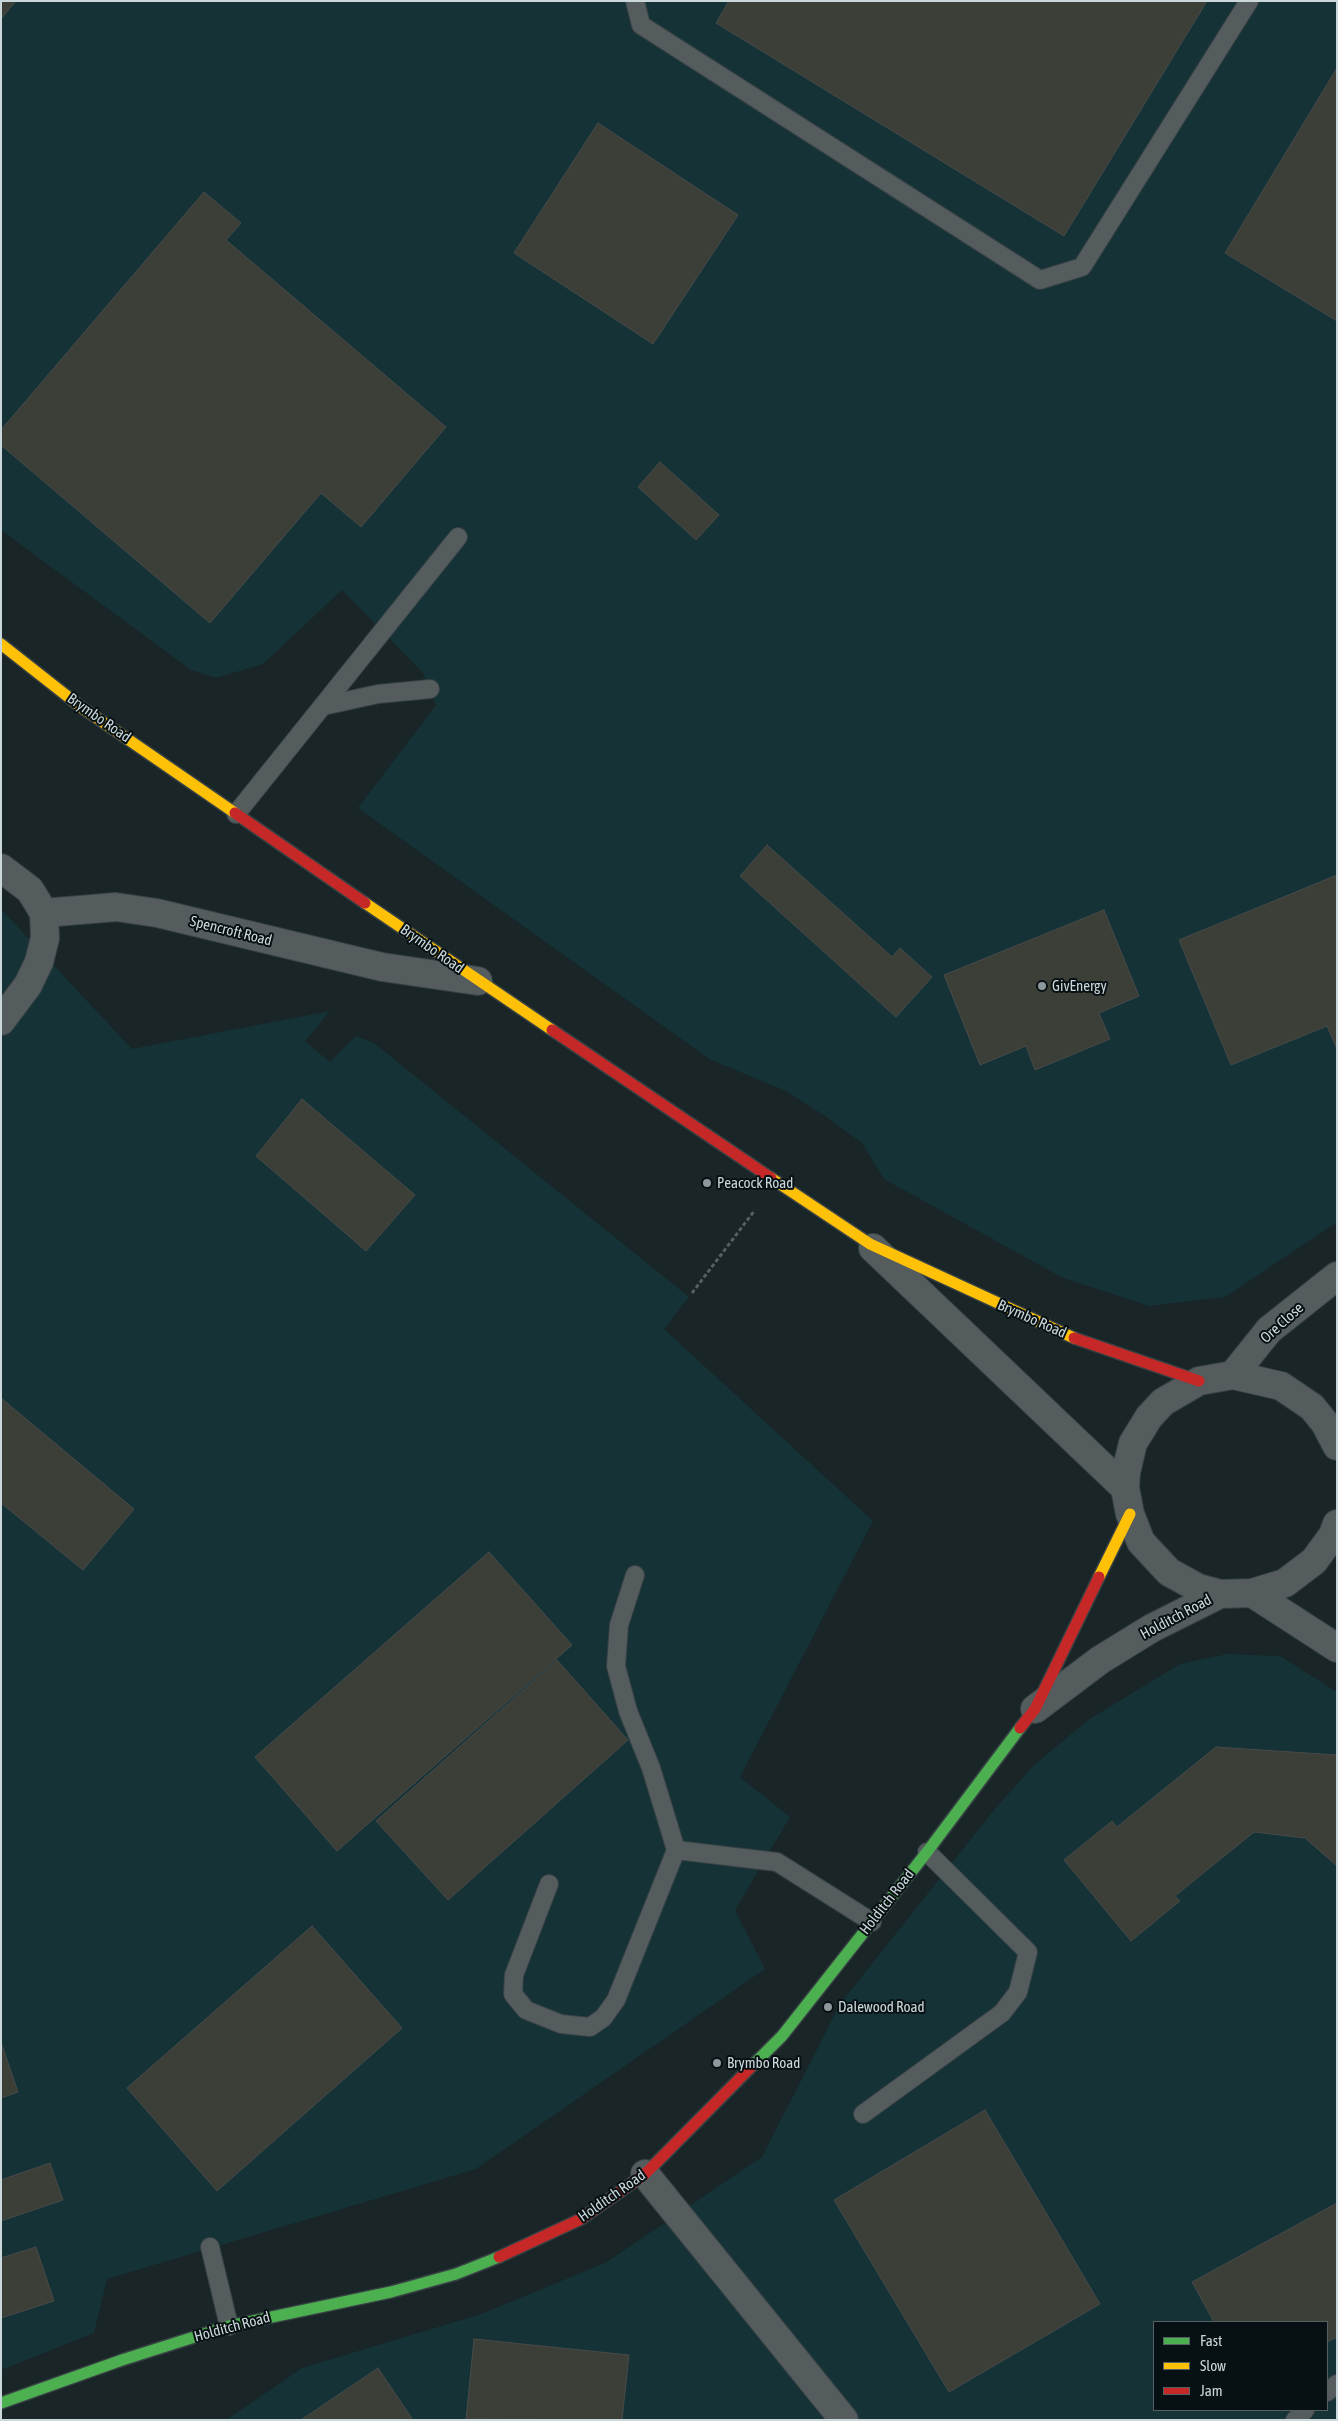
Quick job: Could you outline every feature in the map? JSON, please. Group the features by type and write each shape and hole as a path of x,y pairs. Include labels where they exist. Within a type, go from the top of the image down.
{"street":[{"name":"Brymbo Road","path":"1,644 81,707 478,980 870,1244 1063,1334 1199,1382"},
{"path":"1,868 30,890 44,913 44,938 39,962 28,985 1,1022"},
{"name":"Spencroft Road","path":"44,913 116,907 140,910 382,967 478,980"},
{"name":"Brymbo Road","path":"870,1244 1127,1501"},
{"name":"Ore Close","path":"1233,1375 1269,1330 1337,1276"},
{"path":"1337,1446 1325,1423 1312,1407 1281,1386 1233,1375 1199,1382 1163,1402 1149,1417 1133,1443 1126,1472 1127,1501 1141,1542 1169,1572 1198,1588 1220,1594 1252,1593 1285,1583 1314,1562 1333,1535 1337,1524"},
{"name":"Holditch Road","path":"1,2403 122,2360 229,2326 391,2292 456,2274 515,2252 580,2219 645,2174 782,2036 927,1852 1035,1709 1127,1501"},
{"path":"1252,1593 1337,1648"},
{"name":"Holditch Road","path":"1035,1709 1115,1651 1152,1628 1220,1594"},
{"path":"645,2174 844,2420"}],"lane":[{"path":"635,1 641,25 1040,280 1082,267 1249,1"},
{"path":"236,814 458,537"},
{"path":"323,706 378,694 430,689"},
{"path":"549,1884 514,1975 513,1994 526,2010 560,2024 590,2027 603,2018 616,2000 676,1850 652,1768 628,1711 616,1666 619,1625 635,1575"},
{"path":"676,1850 777,1862 872,1922"},
{"path":"863,2114 1002,2013 1018,1992 1028,1952 927,1852"},
{"path":"210,2247 229,2326"},
{"path":"1295,2420 1304,2411"}],"path":[{"path":"692,1292 776,1181"}],"shaded area":[{"path":"1,1 1337,1 1337,1222 1225,1297 1149,1306 1063,1278 884,1179 862,1143 825,1116 786,1091 711,1060 358,808 436,705 423,673 342,590 263,664 216,678 191,670 1,530"},
{"path":"1,909 132,1049 330,1011 305,1041 330,1062 356,1036 374,1043 689,1297 664,1329 873,1521 740,1777 790,1817 735,1910 765,1969 476,2169 107,2279 94,2333 1,2370"},
{"path":"1227,1654 1280,1656 1337,1692 1337,2420 226,2420 302,2368 481,2314 605,2263 762,2157 840,2004 994,1810 1034,1765 1088,1720 1180,1664"}],"building":[{"path":"1,1 16,1 1,19"},
{"path":"729,1 1207,1 1064,236 716,23"},
{"path":"1337,68 1337,321 1225,253"},
{"path":"598,123 738,215 653,344 514,253"},
{"path":"204,192 241,223 226,240 446,427 361,527 321,493 210,623 1,445 1,430"},
{"path":"660,462 719,515 696,540 638,487"},
{"path":"767,845 892,957 900,948 932,977 896,1017 740,876"},
{"path":"1337,875 1337,1049 1327,1026 1231,1065 1179,940"},
{"name":"GivEnergy","path":"1104,910 1139,996 1099,1013 1110,1039 1035,1070 1026,1046 980,1065 944,975"},
{"path":"302,1099 415,1195 366,1251 256,1156"},
{"path":"1,1398 134,1509 83,1570 1,1503"},
{"path":"489,1552 572,1645 337,1851 255,1757"},
{"path":"557,1660 628,1740 448,1900 376,1821"},
{"path":"1216,1747 1337,1755 1337,1866 1305,1838 1254,1832 1175,1896 1180,1901 1131,1941 1064,1860 1112,1821 1117,1827"},
{"path":"312,1926 402,2028 217,2191 127,2088"},
{"path":"1,2042 18,2092 1,2098"},
{"path":"985,2110 1100,2304 949,2392 834,2200"},
{"path":"50,2163 63,2200 1,2221 1,2180"},
{"path":"1337,2203 1337,2337 1328,2342 1328,2321 1213,2321 1192,2282"},
{"path":"36,2247 54,2301 1,2318 1,2258"},
{"path":"474,2339 629,2355 622,2420 466,2419"},
{"path":"378,2368 413,2420 301,2420"}],"traffic: fast":[{"path":"753,2065 782,2036 927,1852 1020,1728"},
{"path":"1,2403 122,2360 229,2326 391,2292 456,2274 499,2257"}],"traffic: slow":[{"path":"1,644 81,707 235,813"},
{"path":"365,903 552,1030"},
{"path":"771,1178 870,1244 1074,1338"},
{"path":"1099,1577 1130,1514"}],"traffic: jam":[{"path":"235,813 365,903"},
{"path":"552,1030 771,1178"},
{"path":"1074,1338 1199,1381"},
{"path":"1020,1728 1035,1709 1099,1577"},
{"path":"499,2257 581,2219 645,2174 753,2065"}],"place":[{"name":"GivEnergy","path":"1042,986"},
{"name":"Peacock Road","path":"707,1183"},
{"name":"Dalewood Road","path":"828,2007"},
{"name":"Brymbo Road","path":"717,2063"}]}
